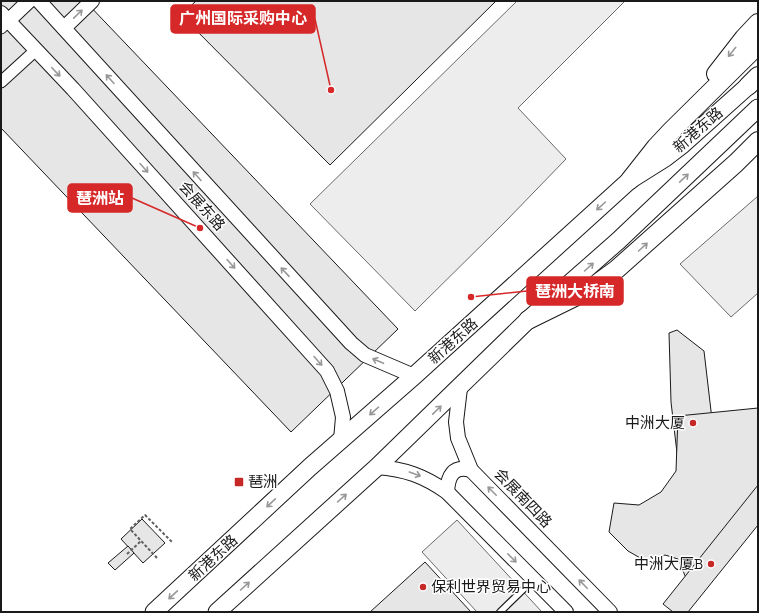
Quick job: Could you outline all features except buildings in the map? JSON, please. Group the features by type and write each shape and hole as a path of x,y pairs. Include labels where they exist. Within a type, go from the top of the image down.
{"highway":[{"path":"691,111 719,69 758,23"},
{"path":"630,180 656,147 758,45"},
{"path":"528,320 587,291 617,269 736,163 758,141"},
{"path":"736,163 758,146"}],"main road":[{"name":"新港东路","path":"154,612 341,440 414,376 630,180 665,158 682,145 755,80"},
{"name":"新港东路","path":"217,612 377,467 460,388 528,320 618,241 758,108"}],"street":[{"path":"3,20 29,1"},
{"path":"38,1 249,234 351,343 365,355 414,376"},
{"path":"64,28 92,1"},
{"name":"会展东路","path":"3,20 36,50 78,95 327,371 337,391 343,417 341,440"},
{"path":"1,82 36,50"},
{"name":"会展南四路","path":"460,388 456,422 458,438 471,470 610,612"},
{"path":"377,467 402,470 420,476 447,492 566,612"},
{"path":"447,492 447,482 453,472 463,468 471,470"}],"lane":[{"path":"500,612 533,579"}],"path":[{"path":"157,558 130,529 145,515 173,543"},
{"path":"127,554 141,541"}],"shaded area":[{"path":"517,1 625,1 518,108 566,159 415,311 310,204"},
{"path":"758,196 758,293 731,317 680,264"},
{"path":"457,520 542,612 477,612 422,552"}],"place":[{"name":"广州国际采购中心","path":"331,90"},
{"name":"琶洲站","path":"200,228"},
{"name":"琶洲大桥南","path":"471,297"},
{"name":"中洲大厦","path":"693,423"},
{"name":"琶洲","path":"239,482"},
{"name":"中洲大厦B","path":"711,564"},
{"name":"保利世界贸易中心","path":"423,587"}]}
